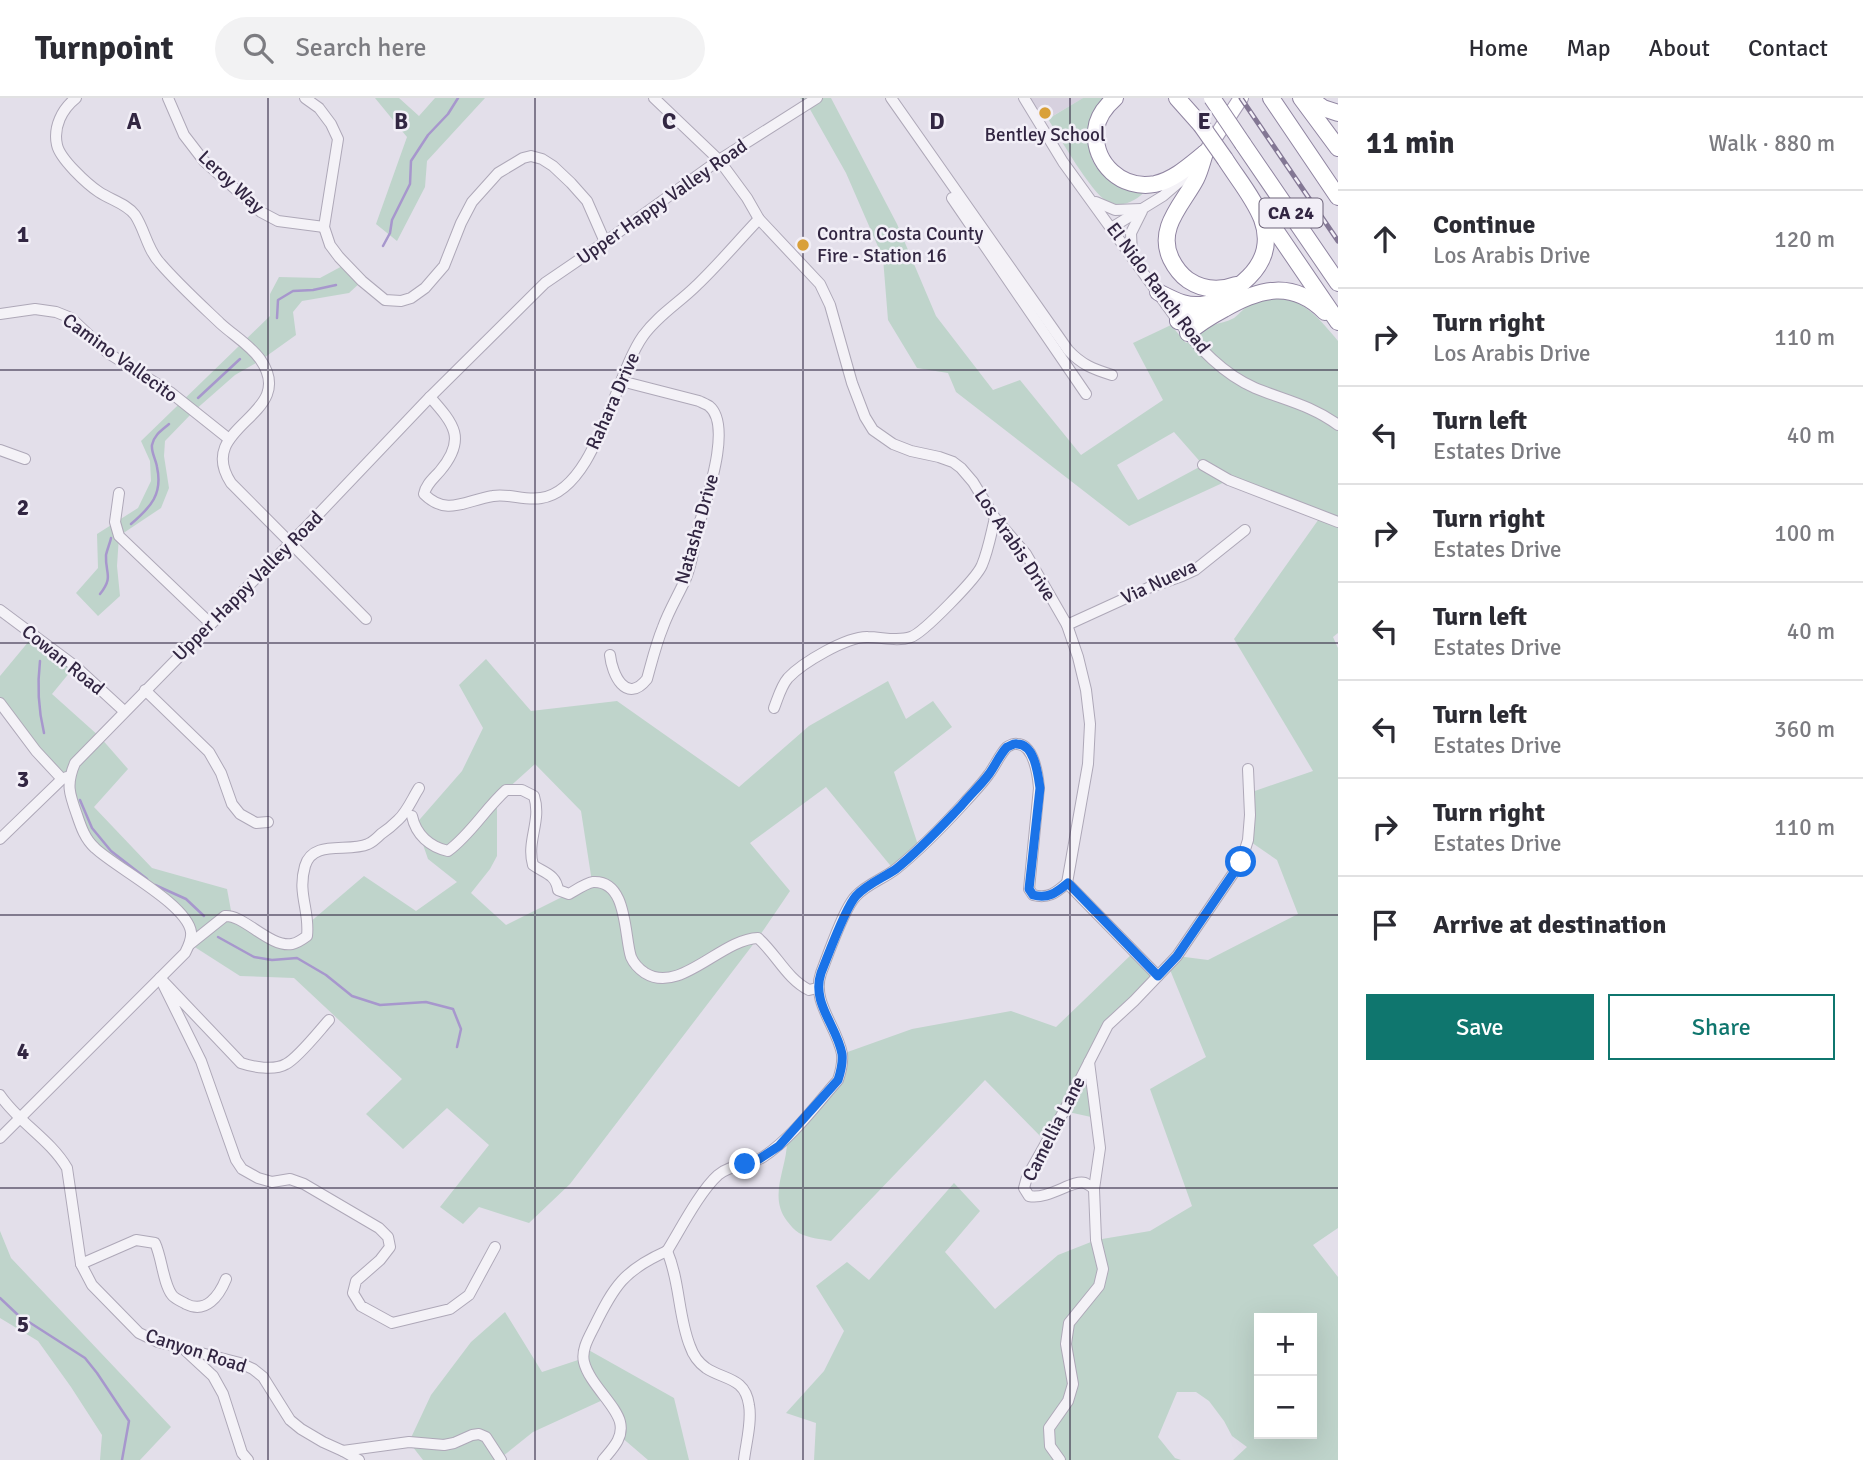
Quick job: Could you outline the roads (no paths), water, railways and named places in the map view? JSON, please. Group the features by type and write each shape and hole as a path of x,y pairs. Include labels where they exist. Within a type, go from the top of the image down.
{"highway":[{"path":"1115,98 1104,110 1096,131 1099,154 1104,164 1122,180 1143,185 1158,184 1175,176 1205,153"},
{"path":"1177,98 1202,125"},
{"path":"1185,98 1338,323"},
{"name":"CA 24","path":"1212,98 1338,283"},
{"name":"CA 24","path":"1271,98 1338,197"},
{"path":"1301,98 1338,148"},
{"path":"1309,98 1323,108 1338,113"},
{"path":"1205,153 1196,179 1169,225 1167,240 1170,256 1177,270 1186,278 1210,289 1233,286 1251,275"},
{"path":"1183,327 1215,301 1235,290 1251,275 1264,250 1266,237 1255,207 1225,159"},
{"path":"1183,327 1196,325 1251,295 1271,290 1287,291 1307,298 1338,323"},
{"path":"1158,292 1187,305 1196,306 1215,301"}],"main road":[{"path":"1205,153 1241,98"}],"street":[{"path":"76,98 60,117 56,132 57,148 61,154 86,181 135,215 151,253 221,324 251,349 268,374 267,396 224,445 221,457 223,471 231,483 366,619"},
{"name":"Leroy Way","path":"168,98 184,135 204,161 261,212 278,221 324,227"},
{"path":"305,98 319,107 338,139 324,227 330,245 362,281 385,300 401,301 411,298 425,288 444,266 472,202 498,173 523,158 531,156 553,166 587,201 605,242"},
{"name":"Los Arabis Drive","path":"654,98 719,160 759,219 820,284 830,304 852,383 873,430 893,444 939,457 961,468 995,518 1026,554 1067,625 1086,690 1090,724 1088,764 1068,883"},
{"name":"Upper Happy Valley Road","path":"0,839 66,777 75,763 124,711 545,283 719,160 817,98"},
{"path":"883,98 1086,394"},
{"path":"891,98 1068,350 1088,367 1112,375"},
{"name":"El Nido Ranch Road","path":"1024,98 1057,153 1183,327 1209,356 1239,380 1311,408 1338,425"},
{"path":"1111,228 1181,181 1205,153"},
{"path":"1089,197 1112,210 1143,209"},
{"path":"1133,258 1131,233 1143,209"},
{"name":"Rahara Drive","path":"430,397 454,429 455,444 450,457 426,487 424,494 432,502 440,506 468,503 495,495 541,498 559,491 570,483 596,443 634,351 643,336 663,313 696,286 759,219"},
{"name":"Camino Vallecito","path":"0,314 35,309 56,312 71,318 108,353 170,392 229,439"},
{"name":"Natasha Drive","path":"610,654 617,681 625,687 635,688 643,684 663,626 687,577 719,443 718,422 709,405 621,381"},
{"path":"0,450 25,459"},
{"path":"1203,465 1229,480 1338,522"},
{"path":"118,493 115,522 119,536 210,624"},
{"path":"774,708 789,678 810,662 845,643 865,637 892,640 912,637 928,625 982,566 995,518"},
{"name":"Via Nueva","path":"1067,625 1148,587 1195,570 1245,530"},
{"name":"Cowan Road","path":"0,610 75,666 124,711"},
{"path":"145,690 209,752 221,773 232,804 240,814 256,822 268,822"},
{"path":"0,703 36,751 66,777 71,799 86,838 112,862 170,903 185,919 191,932 190,944"},
{"path":"603,1460 620,1436 620,1422 584,1364 585,1348 614,1288 635,1268 667,1251 708,1185 720,1173 756,1161 779,1146 838,1080 842,1069 842,1054 817,988 854,897 894,870 934,836 988,776 1009,746 1016,743 1030,752 1040,788 1029,889 1033,895 1046,897 1068,883 1158,976 1177,956 1241,862 1249,828 1248,769"},
{"path":"0,1138 185,953 190,944 225,916 232,916 281,942 291,944 307,936 309,923 302,894 303,879 306,863 313,852 370,844 400,819 419,788"},
{"path":"412,816 414,826 421,836 438,849 448,851 463,839 506,790 522,790 534,796 537,806 530,856 533,865 557,881 558,890 569,894 592,882 604,884 616,894 625,917 631,956 636,966 646,974 658,979 674,978 733,945 748,938 758,938 797,984 809,990 817,988"},
{"name":"Camellia Lane","path":"1094,1189 1086,1183 1076,1182 1038,1198 1029,1196 1024,1188 1027,1177 1108,1024 1158,976"},
{"path":"160,978 241,1063 252,1066 285,1065 329,1020"},
{"path":"160,978 201,1061 236,1160 242,1169 272,1182 290,1179 304,1184 379,1228 388,1237 390,1247 380,1260 356,1281 353,1293 361,1306 392,1324 450,1309 469,1295 495,1247"},
{"path":"1060,1460 1049,1446 1049,1428 1069,1401 1073,1384 1066,1345 1069,1323 1099,1286 1103,1269 1096,1240 1094,1189 1100,1148 1089,1062"},
{"name":"Canyon Road","path":"0,1095 20,1119 61,1157 67,1168 80,1264 92,1285 139,1333 158,1342 240,1363 253,1369 263,1377 290,1420 312,1436 359,1460"},
{"path":"80,1264 136,1240 155,1243 173,1297 193,1307 209,1304 220,1292 226,1279"},
{"path":"667,1251 674,1268 685,1329 697,1360 706,1369 734,1380 747,1398 750,1407 744,1460"},
{"path":"184,1349 213,1376 223,1394 242,1453 248,1460"},
{"path":"343,1451 409,1442 444,1445 479,1434 486,1437 501,1460"}],"waterway":[{"path":"383,246 390,233 392,220 410,184 411,161 458,98"},
{"path":"277,318 278,300 293,291 336,285"},
{"path":"198,398 240,359"},
{"path":"131,524 150,506 157,492 158,477 152,445 156,436 169,424"},
{"path":"100,594 108,579 106,555 111,538"},
{"path":"40,661 39,697 44,733"},
{"path":"80,800 92,828 111,851 147,879"},
{"path":"155,885 186,899 204,916"},
{"path":"218,937 254,957 272,960 297,958 326,975 352,996 380,1005 426,1002 453,1009 461,1029 457,1047"},
{"path":"0,1298 18,1315 85,1358 97,1373 129,1421 122,1460"}],"railway":[{"path":"1241,98 1338,241"}],"place":[{"name":"Bentley School","path":"1045,113"},
{"name":"Contra Costa County Fire - Station 16","path":"803,245"}]}
